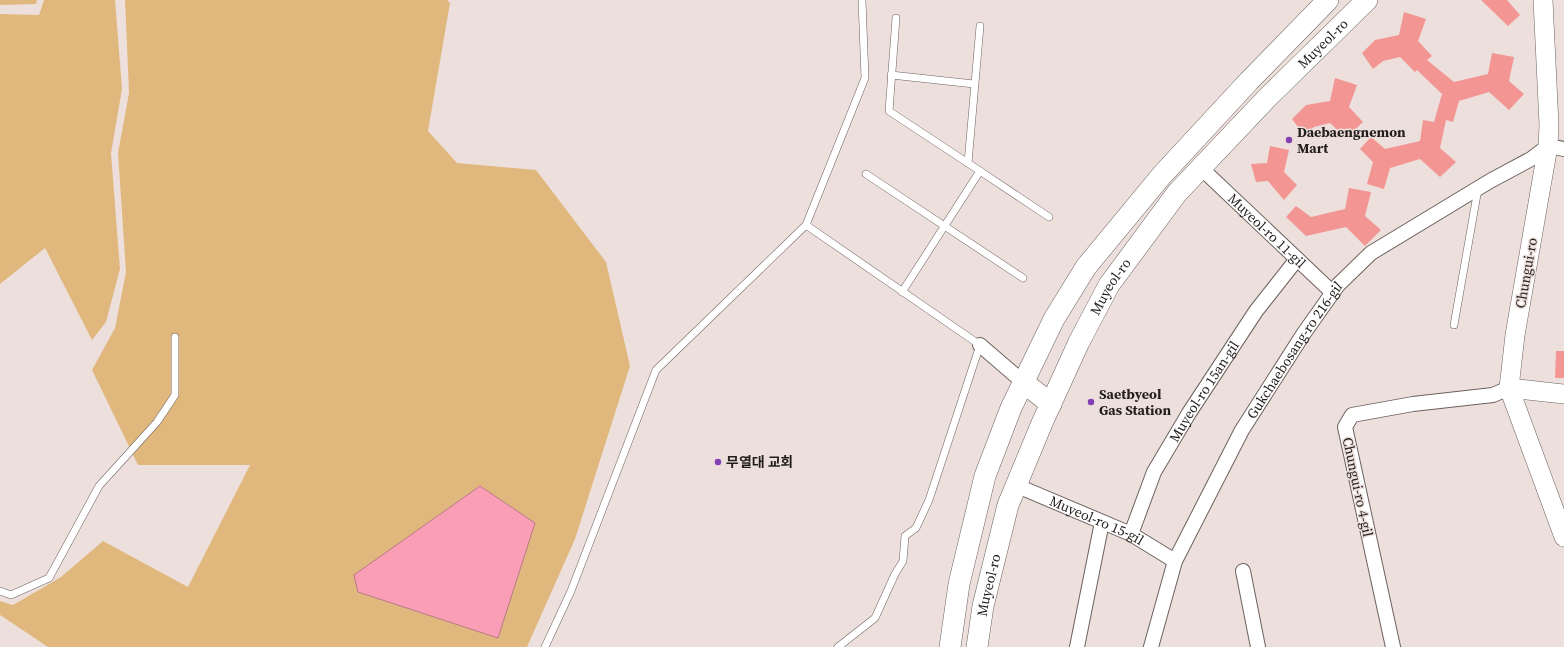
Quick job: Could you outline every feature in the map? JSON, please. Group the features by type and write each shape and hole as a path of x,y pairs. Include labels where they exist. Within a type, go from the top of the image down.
{"main road":[{"name":"Muyeol-ro","path":"950,647 959,584 985,476 1011,408 1054,319 1086,267 1162,175 1249,81 1328,0"},
{"name":"Muyeol-ro","path":"977,647 983,606 1008,505 1015,485 1078,342 1109,285 1177,193 1302,63 1368,0"},
{"path":"1302,63 1286,71 1283,68 1284,59 1299,38 1307,22"},
{"path":"1023,382 1051,404"}],"street":[{"name":"Chungui-ro","path":"1543,0 1549,124 1556,147 1515,335 1509,388 1564,537"},
{"name":"Gukchaebosang-ro 216-gil","path":"1151,647 1175,561 1242,430 1304,333 1338,286 1371,253 1478,188 1556,147"},
{"name":"Muyeol-ro 11-gil","path":"1201,168 1333,293"},
{"name":"Muyeol-ro 15an-gil","path":"1131,534 1154,472 1189,413 1256,311 1296,259"},
{"path":"980,345 1023,382"},
{"path":"1509,388 1564,394"},
{"name":"Chungui-ro 4-gil","path":"1393,647 1345,427 1352,415 1413,404 1493,395 1509,388"},
{"name":"Muyeol-ro 15-gil","path":"1015,485 1131,534 1175,561"},
{"path":"1077,647 1102,522"},
{"path":"1243,571 1258,647"}],"lane":[{"path":"545,647 570,591 656,370 806,224 865,78 862,0"},
{"path":"896,18 889,111 1049,217"},
{"path":"968,163 980,26"},
{"path":"891,75 974,84"},
{"path":"902,292 980,172"},
{"path":"866,174 1023,278"},
{"path":"1454,325 1478,188"},
{"path":"806,224 980,345 929,500 916,528 905,536 904,561 895,574 875,618 838,647"},
{"path":"0,591 11,595 49,578 99,486 157,422 175,395 175,337"}],"shaded area":[{"path":"0,0 37,0 36,4 0,5"},
{"path":"44,0 115,0 122,89 111,153 120,269 106,322 92,340 45,248 0,284 0,14 39,15"},
{"path":"125,0 447,0 450,3 428,131 457,163 536,170 606,262 630,366 575,539 527,647 48,647 0,615 0,601 13,605 61,577 103,541 188,587 250,465 138,465 92,370 115,328 126,272 118,153 129,93"},
{"path":"480,486 535,523 498,638 358,592 354,575"}],"building":[{"path":"1481,0 1507,0 1520,15 1508,26"},
{"path":"1404,12 1426,19 1418,41 1432,56 1427,60 1454,82 1488,74 1492,53 1514,57 1509,81 1524,94 1509,110 1489,92 1459,101 1453,122 1446,120 1440,148 1456,162 1440,177 1420,159 1390,168 1384,189 1367,184 1373,162 1360,149 1371,137 1385,149 1420,141 1423,120 1434,122 1442,94 1417,70 1415,72 1400,57 1383,61 1373,69 1362,53 1375,40 1399,35"},
{"path":"1335,78 1357,85 1349,107 1363,122 1346,138 1330,123 1314,127 1304,135 1292,119 1306,105 1330,101"},
{"path":"1270,146 1289,150 1284,172 1297,185 1284,200 1268,181 1256,182 1251,164 1267,163"},
{"path":"1349,188 1371,192 1365,216 1381,230 1365,246 1346,227 1306,236 1286,217 1296,206 1311,217 1345,209"},
{"path":"1556,351 1564,351 1564,378 1555,378"}],"place":[{"name":"Daebaengnemon Mart","path":"1289,140"},
{"name":"Saetbyeol Gas Station","path":"1091,402"},
{"name":"무열대 교회","path":"718,462"}]}
